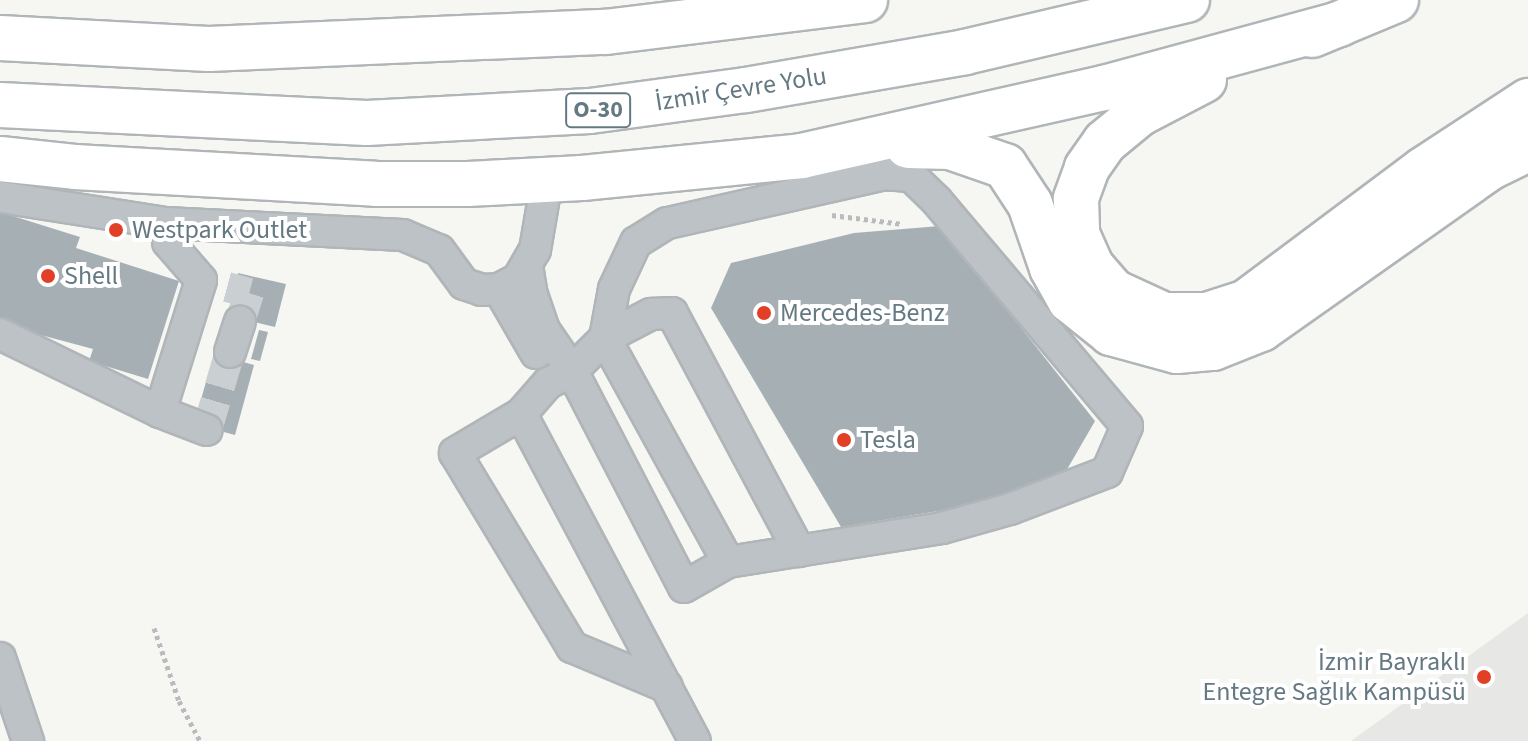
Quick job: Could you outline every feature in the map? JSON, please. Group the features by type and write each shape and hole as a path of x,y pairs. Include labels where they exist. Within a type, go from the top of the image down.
{"highway":[{"path":"0,38 209,49 590,33 865,0"},
{"name":"İzmir Çevre Yolu","path":"0,105 367,123 590,111 746,90 965,52 1187,0"},
{"path":"1396,0 1183,89 1139,114 1105,142 1087,168 1076,199 1077,234 1091,266 1114,292 1164,315 1207,315 1245,303 1423,170 1528,101"},
{"path":"0,159 75,167 376,184 547,180 802,156 1104,88 1339,24"},
{"path":"854,145 950,147 1005,166 1030,204 1052,268 1070,300 1111,333 1177,351 1213,348 1261,329 1491,167 1528,149"}],"street":[{"path":"499,289 533,344 560,377 684,587 728,562 942,528 1024,504 1107,472 1127,426 937,201 911,176 885,174 667,223 636,242 614,289 605,338 728,562"},
{"path":"0,197 166,223 403,235 439,250 464,284 482,290 499,289 518,279 527,265 540,230 547,180"},
{"path":"160,412 214,283 168,242 166,223"},
{"path":"527,265 560,377"},
{"path":"667,687 572,647 455,453 521,414 605,338 651,314 672,313 799,551"},
{"path":"230,352 240,322"},
{"path":"0,334 160,412 207,430"},
{"path":"521,414 695,741"},
{"path":"0,658 28,741"}],"path":[{"path":"830,215 902,224"},
{"path":"154,628 179,701 200,741"}],"shaded area":[{"name":"İzmir Bayraklı Entegre Sağlık Kampüsü","path":"1528,613 1528,741 1351,741"}],"building":[{"path":"0,212 80,237 76,248 179,281 148,379 89,361 93,349 0,324"},
{"path":"940,226 1095,421 1054,492 841,527 711,308 731,263 854,233"},
{"path":"238,273 286,284 275,327 228,316"},
{"path":"259,330 268,332 260,361 251,359"},
{"path":"214,354 254,365 235,435 194,424"}],"tunnel":[{"path":"227,287 249,293 240,322"},
{"path":"207,430 230,352"}],"place":[{"name":"Westpark Outlet","path":"116,230"},
{"name":"Shell","path":"48,276"},
{"name":"Mercedes-Benz","path":"764,313"},
{"name":"Tesla","path":"844,440"},
{"name":"İzmir Bayraklı Entegre Sağlık Kampüsü","path":"1484,677"}]}
